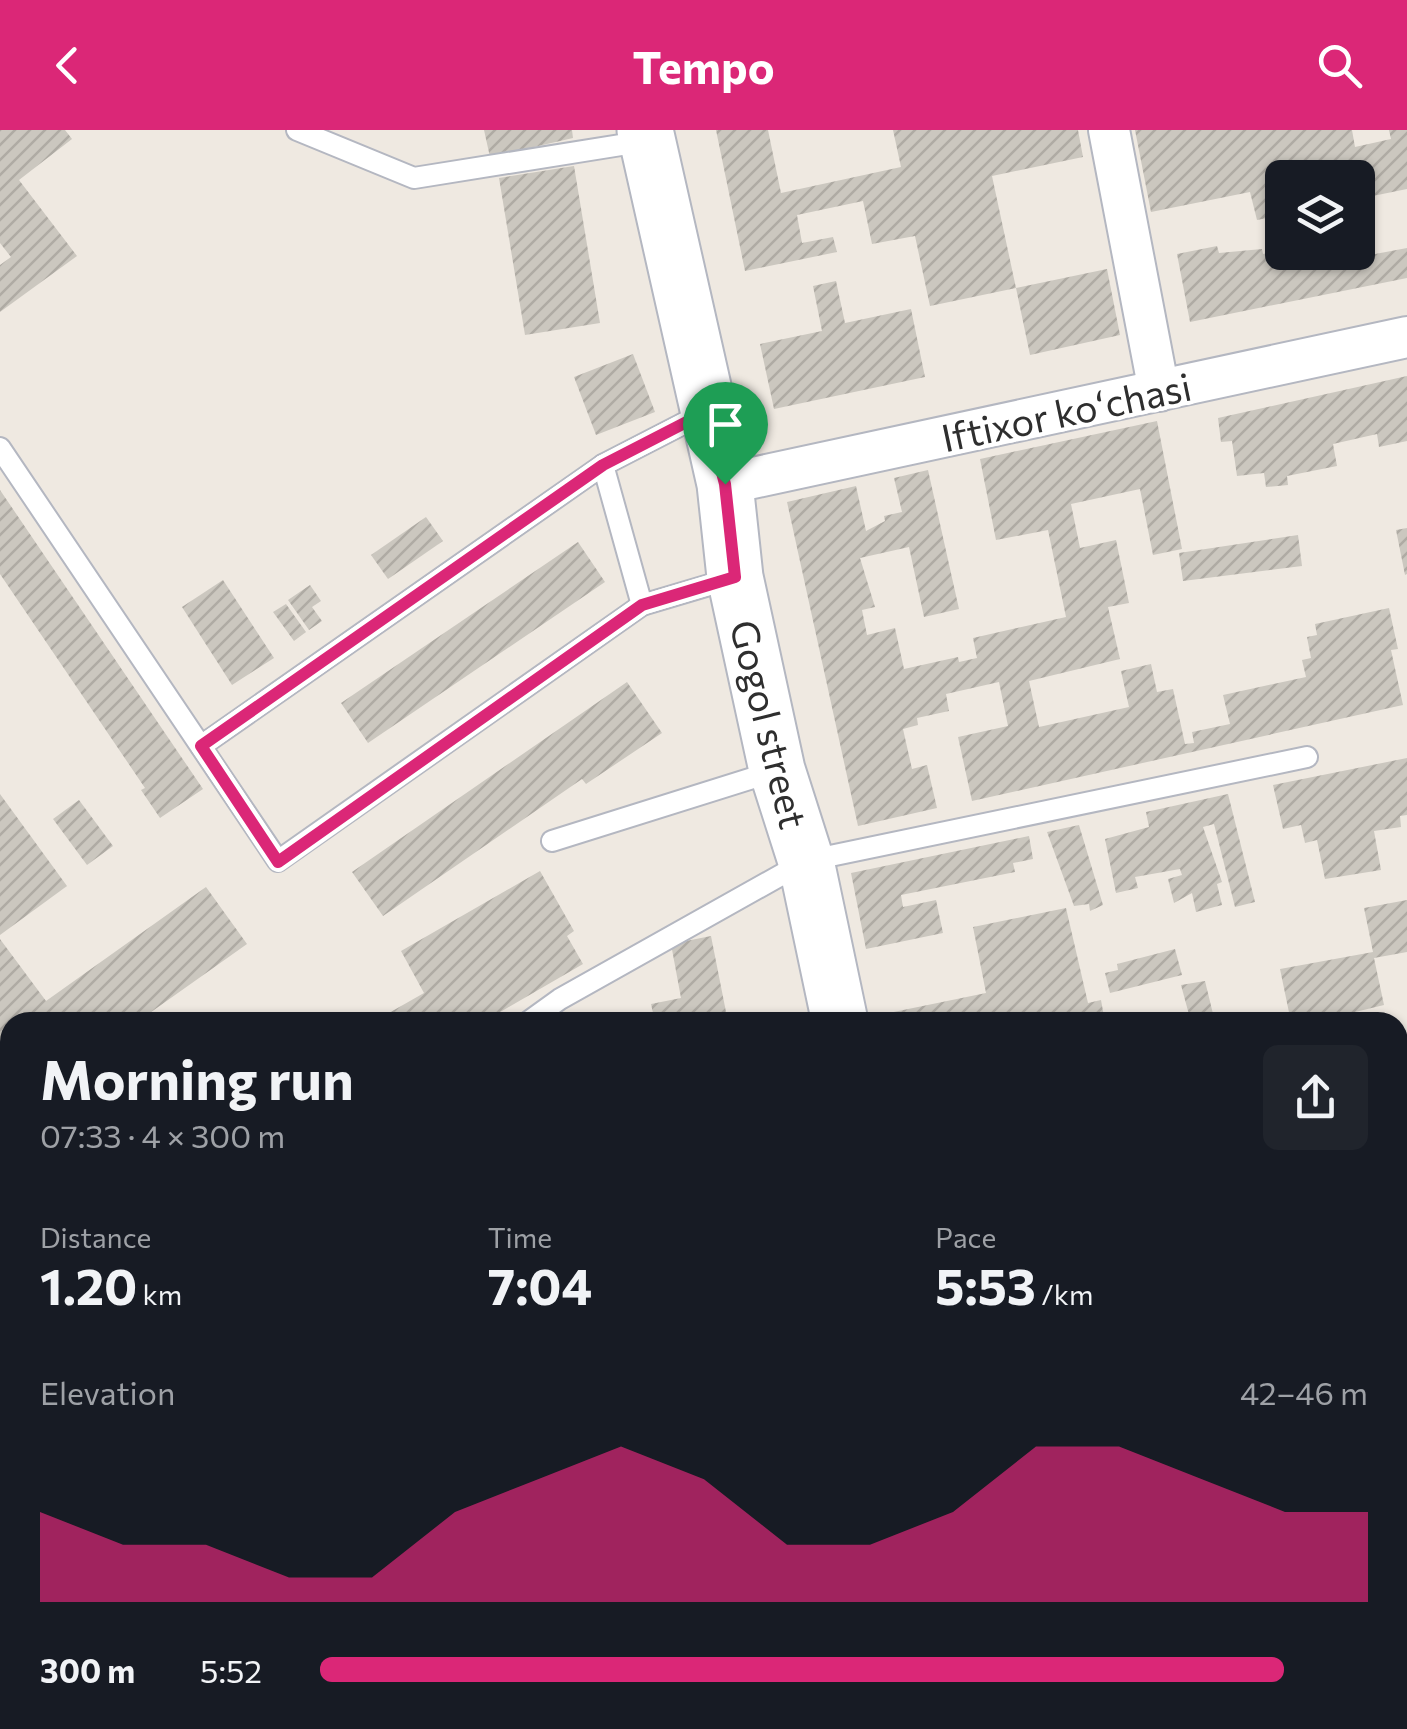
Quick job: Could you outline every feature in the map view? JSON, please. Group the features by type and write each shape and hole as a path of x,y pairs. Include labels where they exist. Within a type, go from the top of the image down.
{"main road":[{"name":"Gogol street","path":"646,136 725,484 735,577 776,770 806,861 838,1012"}],"street":[{"path":"1109,130 1158,391"},
{"name":"Iftixor koʻchasi","path":"725,484 1407,337"}],"lane":[{"path":"297,130 414,178 646,136"},
{"path":"201,746 603,465 706,412"},
{"path":"0,448 278,862 642,605 735,577"},
{"path":"603,465 642,605"},
{"path":"543,1012 806,861 1307,757"},
{"path":"552,840 776,770"}],"building":[{"path":"0,130 65,130 72,139 19,180 77,256 0,312 0,265 11,257 0,243"},
{"path":"484,130 572,130 573,138 490,157"},
{"path":"716,130 768,130 781,193 901,167 893,130 1078,130 1083,157 992,176 1016,288 930,306 915,236 872,244 863,201 797,215 802,243 833,237 837,252 745,271"},
{"path":"1135,130 1352,130 1355,147 1391,139 1389,130 1407,130 1407,189 1375,196 1375,160 1265,160 1265,218 1257,220 1250,192 1151,212"},
{"path":"574,166 600,323 525,335 499,178"},
{"path":"1217,246 1219,253 1262,249 1265,270 1375,270 1375,254 1407,248 1407,278 1190,322 1177,254"},
{"path":"1107,269 1120,335 1030,355 1016,288"},
{"path":"836,281 845,323 911,309 925,377 774,409 760,344 822,331 813,286"},
{"path":"633,354 655,412 596,435 574,377"},
{"path":"1407,376 1407,441 1379,447 1377,434 1333,444 1337,466 1287,476 1288,485 1266,487 1264,473 1237,476 1232,441 1221,442 1218,418"},
{"path":"1157,421 1182,549 1153,555 1140,489 1071,504 1080,548 1116,540 1129,603 1108,607 1120,659 1029,681 1039,727 1129,707 1121,671 1151,664 1157,692 1173,689 1185,744 1194,743 1192,732 1230,724 1223,695 1306,677 1302,660 1311,658 1307,637 1317,635 1315,624 1389,608 1398,649 1391,650 1403,705 972,801 958,737 1008,726 999,682 946,694 949,711 917,718 918,725 903,729 912,769 927,765 937,808 858,826 787,502 856,486 866,531 885,521 884,516 902,512 894,478 928,470 959,609 924,617 909,547 860,558 875,607 862,610 867,635 895,628 904,669 958,657 959,662 977,658 973,638 1066,617 1048,530 996,540 980,459"},
{"path":"0,490 203,789 160,818 141,790 145,788 0,574"},
{"path":"426,517 443,541 388,579 371,555"},
{"path":"1407,528 1407,574 1405,575 1396,530"},
{"path":"1298,535 1302,566 1183,581 1179,553"},
{"path":"578,542 605,582 368,743 341,703"},
{"path":"223,580 274,658 232,685 182,607"},
{"path":"310,585 321,601 312,607 322,621 309,630 288,600"},
{"path":"286,604 306,632 294,641 273,612"},
{"path":"627,682 662,733 586,784 582,779 383,916 352,872"},
{"path":"1407,758 1407,815 1400,816 1401,827 1374,831 1381,870 1325,879 1317,840 1305,843 1301,825 1283,829 1273,785"},
{"path":"0,794 67,886 0,935"},
{"path":"1228,794 1255,902 1235,907 1214,824 1203,827 1222,882 1217,884 1222,905 1196,912 1192,893 1174,903 1168,879 1182,875 1180,869 1135,877 1138,888 1116,893 1105,839 1149,827 1146,812"},
{"path":"79,800 113,846 87,865 53,819"},
{"path":"1079,825 1103,905 1090,911 1089,904 1074,906 1047,832"},
{"path":"1029,836 1033,859 1013,863 1015,872 901,895 903,907 936,900 943,933 866,949 851,873"},
{"path":"540,871 574,931 567,936 583,964 500,1012 391,1012 424,993 401,951"},
{"path":"206,887 247,944 151,1012 0,1012 0,939 46,1001"},
{"path":"1407,900 1407,952 1374,958 1384,1005 1355,1012 1289,1012 1280,969 1373,952 1364,908"},
{"path":"1066,908 1088,1003 1101,1000 1103,1012 894,1012 986,993 973,927"},
{"path":"711,936 726,1012 653,1012 651,1004 681,998 671,944"},
{"path":"1175,949 1182,975 1110,993 1105,973 1118,970 1117,964"},
{"path":"1205,981 1213,1012 1188,1012 1181,985"}],"route":[{"path":"706,412 725,484 735,577 642,605 278,862 201,746 603,465 706,412"}]}
